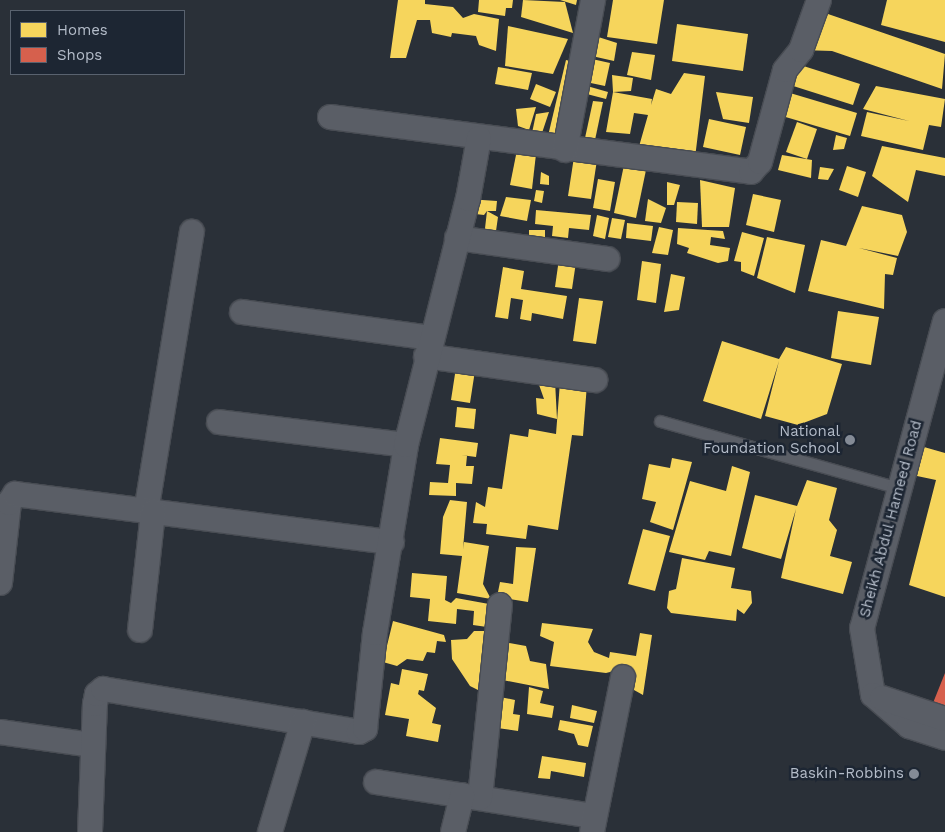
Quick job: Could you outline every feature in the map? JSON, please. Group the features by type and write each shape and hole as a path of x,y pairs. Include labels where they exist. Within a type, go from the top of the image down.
{"street":[{"path":"565,150 593,0"},
{"path":"330,117 565,150 751,172 760,162 784,70 801,50 819,0"},
{"path":"90,832 95,704 98,694 104,689 359,732 365,729 375,633 392,542 406,445 457,238 479,138"},
{"path":"140,630 150,512 192,232"},
{"path":"457,238 608,259"},
{"path":"242,312 595,380"},
{"name":"Sheikh Abdul Hameed Road","path":"874,695 862,628 898,488 945,320"},
{"path":"219,422 406,445"},
{"path":"1,568 9,503 16,494 392,542"},
{"path":"453,832 471,797 500,606"},
{"path":"376,782 471,797 593,824 623,677"},
{"path":"874,695 945,719"},
{"path":"874,695 909,726 945,738"},
{"path":"270,832 302,722"},
{"path":"0,732 93,744"}],"lane":[{"path":"660,421 898,488"}],"building: Homes":[{"path":"398,0 425,0 425,4 453,7 463,18 474,14 499,19 496,51 479,45 476,36 452,33 451,37 432,33 430,20 417,20 406,58 390,58"},
{"path":"479,0 513,0 512,8 506,8 505,16 478,12"},
{"path":"523,0 565,2 573,33 521,17"},
{"path":"560,0 577,0 576,5"},
{"path":"613,0 664,0 657,44 607,37"},
{"path":"887,0 945,0 945,42 881,25"},
{"path":"828,14 945,54 942,89 832,51 801,50"},
{"path":"677,24 748,34 743,71 672,61"},
{"path":"508,26 568,39 553,74 505,66"},
{"path":"589,34 617,43 614,61 583,54"},
{"path":"632,52 655,55 651,80 627,75"},
{"path":"592,59 610,63 605,86 586,82"},
{"path":"566,60 578,63 560,139 548,136"},
{"path":"794,63 860,84 853,105 787,84"},
{"path":"498,67 532,73 528,90 495,84"},
{"path":"684,73 705,76 695,158 638,150 648,115 634,113 630,134 606,132 613,92 652,99 651,105 656,89 671,94"},
{"path":"612,75 633,78 631,91 613,92"},
{"path":"536,84 556,92 550,107 530,99"},
{"path":"587,86 608,92 606,99 583,93"},
{"path":"876,86 945,99 941,127 929,125 923,150 861,136 867,112 909,121 863,109"},
{"path":"780,90 857,113 850,136 772,113"},
{"path":"716,92 753,97 749,123 723,119"},
{"path":"593,101 603,102 595,140 585,138"},
{"path":"536,107 529,130 518,126 516,109"},
{"path":"549,112 542,133 532,133 536,114"},
{"path":"709,119 746,127 740,155 703,147"},
{"path":"797,122 817,129 807,159 786,152"},
{"path":"836,135 847,138 844,149 833,150"},
{"path":"882,146 945,158 945,176 916,170 908,202 872,176"},
{"path":"517,150 536,154 532,189 510,185"},
{"path":"782,155 812,160 811,178 778,170"},
{"path":"574,157 597,160 591,199 568,196"},
{"path":"624,165 646,170 636,218 614,213"},
{"path":"847,166 866,172 858,197 839,190"},
{"path":"820,167 834,169 828,180 818,179"},
{"path":"541,172 549,176 549,185 540,184"},
{"path":"598,179 615,182 610,211 593,208"},
{"path":"700,180 735,188 729,227 702,227"},
{"path":"667,182 680,185 674,205 667,205"},
{"path":"536,190 544,191 542,203 534,201"},
{"path":"753,194 781,200 774,232 746,225"},
{"path":"506,197 531,200 527,221 500,216"},
{"path":"468,199 497,201 496,211 487,211 484,215 467,213"},
{"path":"648,199 666,208 661,223 645,221"},
{"path":"677,202 698,203 697,224 676,222"},
{"path":"862,206 902,215 907,232 898,256 859,248 897,258 893,275 885,274 884,309 808,291 821,240 846,246"},
{"path":"536,210 591,215 589,230 569,228 568,238 552,236 553,226 535,224"},
{"path":"487,211 498,217 495,238 484,237"},
{"path":"597,215 609,218 605,239 593,236"},
{"path":"612,218 625,220 621,239 608,237"},
{"path":"627,223 653,226 651,241 626,238"},
{"path":"659,227 673,230 668,255 652,253"},
{"path":"678,228 723,231 725,239 711,237 710,245 730,248 728,261 718,263 687,253 689,248 677,244"},
{"path":"529,230 545,230 545,240 529,243"},
{"path":"742,232 764,238 754,276 741,271 741,262 734,261"},
{"path":"767,237 805,245 795,293 757,278"},
{"path":"559,259 576,262 572,289 555,287"},
{"path":"642,261 661,264 656,303 637,300"},
{"path":"503,267 524,271 521,289 567,296 563,319 532,313 531,321 520,319 523,300 511,298 508,319 495,317"},
{"path":"671,274 685,277 679,310 664,312"},
{"path":"579,298 603,301 596,344 573,341"},
{"path":"838,311 879,317 871,365 831,358"},
{"path":"722,341 779,359 786,347 842,364 827,414 798,425 765,416 779,361 761,419 703,401"},
{"path":"457,361 476,364 470,403 451,400"},
{"path":"555,381 557,419 537,414 536,398 544,399 538,382"},
{"path":"560,382 587,384 583,436 572,435 558,530 528,525 526,539 486,534 487,524 473,523 476,502 485,507 488,487 502,489 510,434 528,437 529,429 556,434"},
{"path":"457,407 476,409 474,429 455,427"},
{"path":"440,438 478,443 476,457 461,455 467,456 466,466 474,466 472,484 456,483 456,496 429,495 430,482 448,483 450,465 436,464"},
{"path":"924,447 945,453 945,597 909,585 936,480 917,476"},
{"path":"672,458 692,462 673,530 650,522 656,502 642,499 649,464 670,468"},
{"path":"732,466 750,472 731,556 709,551 705,560 669,552 690,481 726,491"},
{"path":"807,480 837,488 829,520 837,530 830,556 852,562 843,594 781,578 796,509 781,559 742,548 755,495 797,506"},
{"path":"450,500 467,502 463,549 464,542 489,546 483,584 491,599 457,593 462,556 440,554 443,517"},
{"path":"643,529 670,536 655,591 628,584"},
{"path":"516,547 536,548 528,602 497,597 500,582 513,584"},
{"path":"682,558 735,568 731,588 751,591 752,603 744,614 737,609 736,621 671,613 667,608 669,591 676,589"},
{"path":"412,573 447,576 445,600 451,603 456,598 489,604 487,627 473,625 474,611 457,609 456,624 428,621 430,599 410,597"},
{"path":"393,621 444,635 446,642 437,641 435,653 427,652 423,661 407,659 397,666 383,662"},
{"path":"542,623 593,629 588,642 594,652 609,658 610,652 636,656 640,633 652,635 643,695 634,690 635,673 616,678 614,671 606,673 550,666 554,642 540,636"},
{"path":"474,631 485,631 484,693 470,686 452,659 451,640 467,639"},
{"path":"499,641 526,646 530,661 546,664 549,689 492,678"},
{"path":"402,669 428,674 424,691 419,690 418,694 436,708 432,723 441,725 438,742 406,736 409,719 385,715 391,683 399,685"},
{"path":"529,687 543,691 540,703 554,706 552,718 527,714"},
{"path":"495,696 515,700 513,714 520,715 518,731 490,727"},
{"path":"572,705 597,711 594,723 570,718"},
{"path":"560,720 593,726 588,747 578,745 574,734 558,730"},
{"path":"542,756 586,763 584,777 551,771 550,779 538,778"}],"building: Shops":[{"path":"945,673 945,713 931,708"}],"place":[{"name":"National Foundation School","path":"850,440"},
{"name":"Baskin-Robbins","path":"914,774"}]}
